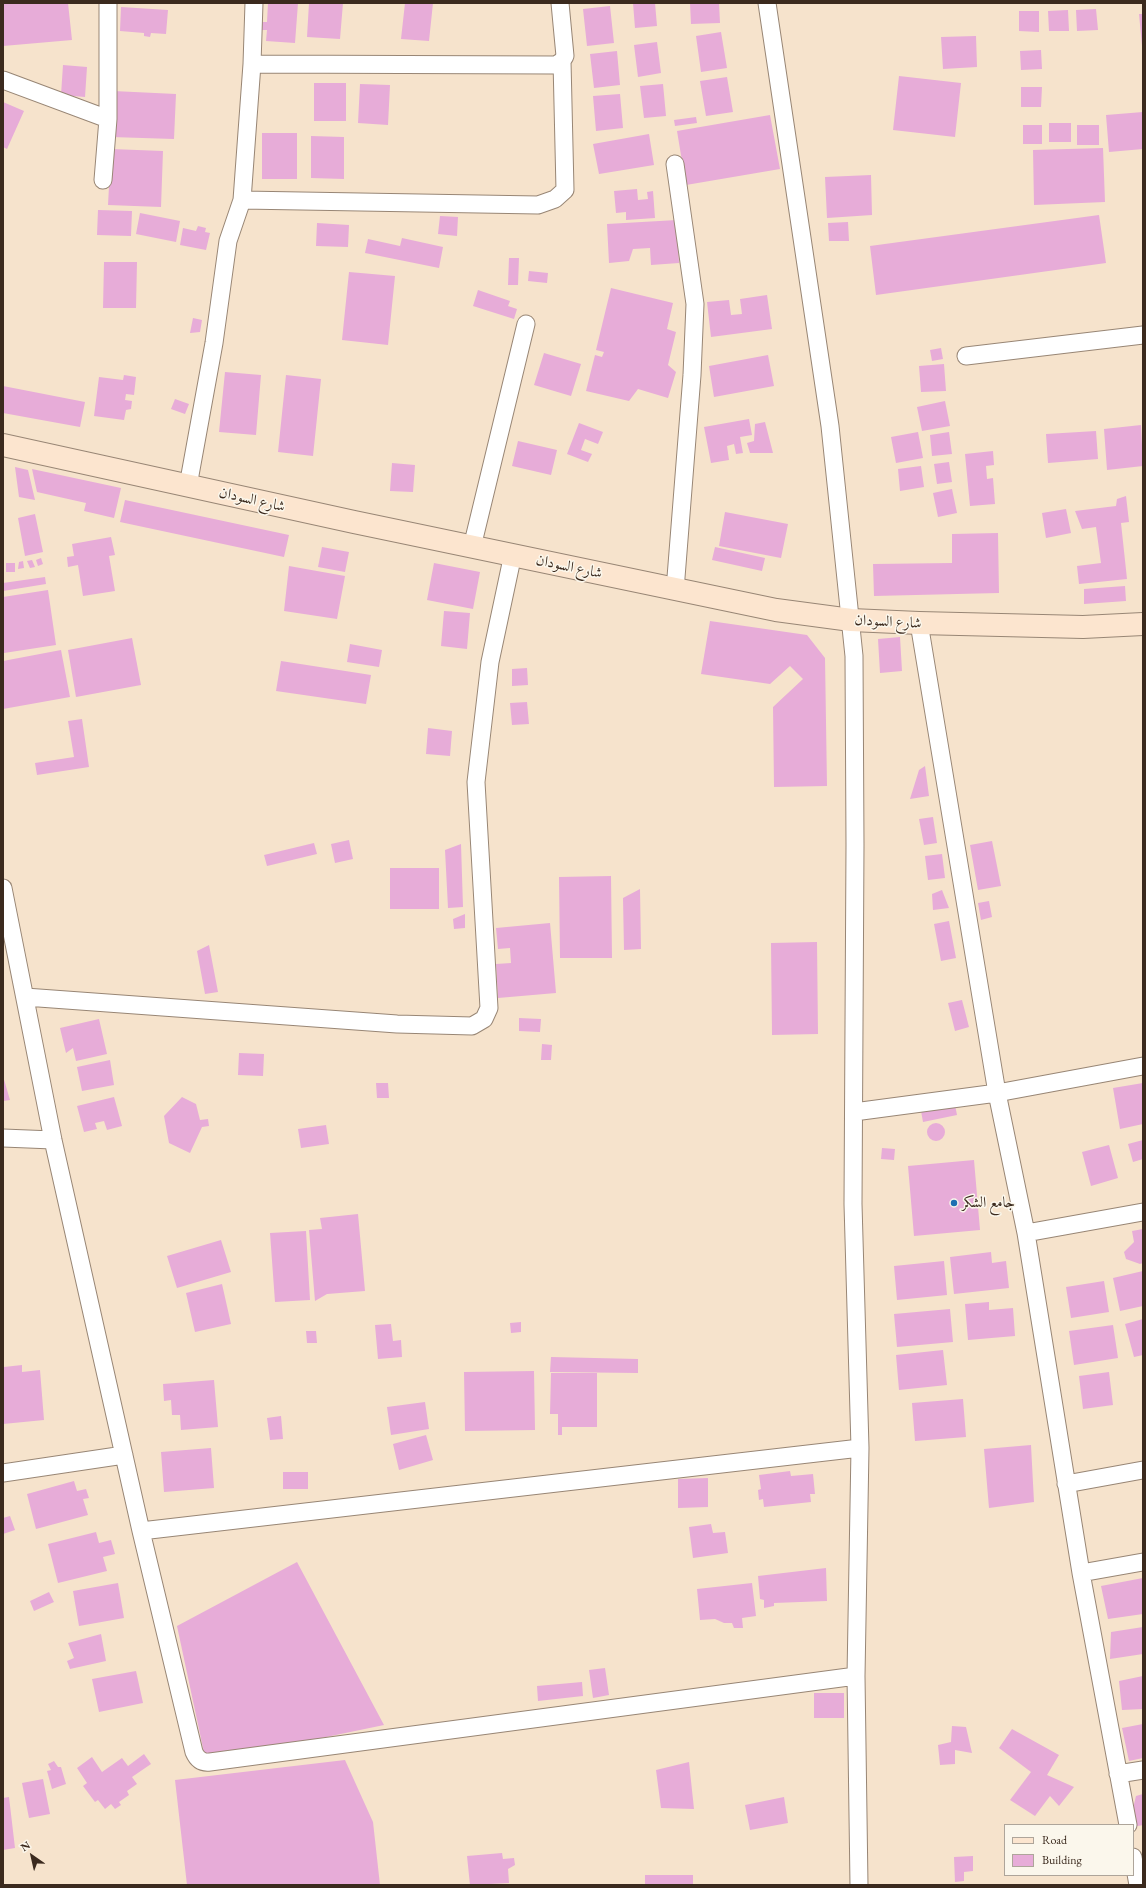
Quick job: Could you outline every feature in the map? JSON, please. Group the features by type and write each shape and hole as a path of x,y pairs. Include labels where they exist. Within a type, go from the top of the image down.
{"main road":[{"name":"شارع السودان","path":"3,445 472,547 513,554 676,590 776,610 851,620 919,624 1083,627 1143,624"}],"street":[{"path":"103,180 108,118 108,3"},
{"path":"188,486 214,343 228,241 242,200 252,64 254,3"},
{"path":"242,200 538,205 555,198 565,190 562,61 564,56 560,3"},
{"path":"767,3 830,426 854,656 855,845 853,1204 860,1448 856,1676 859,1885"},
{"path":"252,64 556,65 562,61"},
{"path":"3,80 108,118"},
{"path":"675,164 695,304 692,375 676,590"},
{"path":"472,547 526,324"},
{"path":"966,356 1143,334"},
{"path":"25,997 397,1024 472,1026 484,1019 489,1008 476,782 490,662 513,554"},
{"path":"919,624 998,1093 1026,1233 1081,1573 1128,1824"},
{"path":"3,888 53,1140 141,1531 194,1752 199,1759 206,1762 856,1676"},
{"path":"854,1112 998,1093 1143,1066"},
{"path":"3,1138 53,1140"},
{"path":"1026,1233 1143,1212"},
{"path":"141,1531 860,1448"},
{"path":"3,1473 124,1455"},
{"path":"1066,1484 1143,1470"},
{"path":"1081,1573 1143,1562"},
{"path":"1118,1774 1143,1770"},
{"path":"1134,1863 1138,1885"}],"building":[{"path":"3,3 68,3 72,40 3,46"},
{"path":"268,3 298,3 295,43 266,41 267,30 257,30 258,22 267,22"},
{"path":"309,3 343,3 340,39 307,37"},
{"path":"405,3 433,3 429,41 401,39"},
{"path":"633,3 655,3 657,26 635,28"},
{"path":"690,3 719,3 720,23 691,24"},
{"path":"610,6 614,43 587,46 583,9"},
{"path":"121,7 168,10 166,34 151,33 150,37 144,36 144,33 120,31"},
{"path":"1096,9 1098,30 1077,31 1076,10"},
{"path":"1068,10 1069,31 1049,31 1048,11"},
{"path":"1019,11 1039,11 1039,32 1019,31"},
{"path":"1139,14 1143,14 1143,46 1142,46"},
{"path":"721,32 727,68 701,72 696,36"},
{"path":"976,36 977,67 943,69 941,37"},
{"path":"657,42 661,73 638,77 634,45"},
{"path":"1041,50 1042,69 1021,70 1020,51"},
{"path":"617,51 620,85 594,88 590,54"},
{"path":"63,65 87,67 85,97 61,95"},
{"path":"899,76 961,83 955,137 893,130"},
{"path":"727,77 733,112 706,116 700,81"},
{"path":"314,83 346,83 346,121 314,121"},
{"path":"360,84 390,85 388,125 358,123"},
{"path":"663,84 666,116 644,118 640,86"},
{"path":"1021,87 1042,87 1041,107 1021,107"},
{"path":"113,91 176,94 174,139 111,137"},
{"path":"620,94 623,128 596,131 593,96"},
{"path":"3,102 24,111 7,149 3,147"},
{"path":"1143,112 1143,149 1109,152 1106,115"},
{"path":"770,115 780,169 686,185 677,131"},
{"path":"696,117 697,123 675,126 674,120"},
{"path":"1049,123 1071,123 1071,142 1049,142"},
{"path":"1023,125 1042,125 1042,144 1023,144"},
{"path":"1077,125 1099,125 1099,145 1077,145"},
{"path":"262,133 297,133 297,179 262,179"},
{"path":"649,134 654,165 599,174 593,144"},
{"path":"311,136 344,137 344,179 311,178"},
{"path":"1103,148 1105,202 1034,205 1033,150"},
{"path":"111,149 163,151 161,207 108,205"},
{"path":"871,175 872,215 827,218 825,177"},
{"path":"637,189 638,200 648,199 647,192 653,191 655,218 626,220 626,212 616,213 614,191"},
{"path":"98,210 132,211 131,236 97,235"},
{"path":"140,213 180,221 176,242 136,234"},
{"path":"1099,215 1106,263 876,295 870,246"},
{"path":"440,216 458,217 457,236 438,234"},
{"path":"677,220 679,263 651,265 650,248 633,249 629,261 609,263 607,224"},
{"path":"848,222 849,241 829,241 828,223"},
{"path":"317,223 349,225 348,247 316,246"},
{"path":"198,226 206,228 205,232 210,233 206,250 180,245 183,228 196,231"},
{"path":"402,238 443,247 439,268 365,253 368,239 400,246"},
{"path":"509,258 519,258 518,285 508,285"},
{"path":"104,262 137,262 136,308 103,308"},
{"path":"529,271 548,273 547,283 528,281"},
{"path":"349,272 395,276 388,345 342,340"},
{"path":"611,288 673,303 667,329 676,332 668,365 676,372 668,398 638,389 629,401 586,391 595,355 602,357 604,352 596,350"},
{"path":"478,290 510,301 508,306 517,309 514,319 473,306"},
{"path":"767,295 772,329 711,337 707,302 729,300 731,315 742,314 740,299"},
{"path":"193,318 202,320 200,332 190,333"},
{"path":"941,348 943,359 932,361 930,350"},
{"path":"544,353 581,364 571,396 534,385"},
{"path":"768,355 774,386 714,397 709,366"},
{"path":"944,364 946,391 921,392 919,366"},
{"path":"225,372 261,375 256,435 219,432"},
{"path":"124,375 136,377 134,395 126,394 125,400 132,401 131,409 126,410 124,420 94,416 99,377 123,380"},
{"path":"286,375 321,379 313,456 278,452"},
{"path":"3,386 85,402 80,427 3,413"},
{"path":"175,399 189,404 185,414 171,409"},
{"path":"945,401 950,426 922,431 917,407"},
{"path":"749,419 752,435 740,437 743,453 736,454 734,444 727,446 729,460 711,463 704,427"},
{"path":"765,422 773,453 750,453 747,443 754,441 755,424"},
{"path":"579,423 603,432 598,444 585,439 581,450 592,454 588,462 567,454"},
{"path":"1141,425 1143,466 1107,470 1104,429"},
{"path":"1096,431 1098,459 1048,463 1046,434"},
{"path":"918,432 923,458 896,463 891,437"},
{"path":"949,432 952,454 932,456 930,435"},
{"path":"518,441 557,450 551,475 512,466"},
{"path":"993,451 994,465 986,466 987,479 993,478 995,504 970,506 965,454"},
{"path":"949,462 952,482 937,484 934,464"},
{"path":"392,463 415,465 413,492 390,491"},
{"path":"921,466 924,487 900,491 898,469"},
{"path":"15,467 28,470 35,500 19,497"},
{"path":"32,469 121,488 114,518 84,511 86,503 37,492"},
{"path":"952,489 957,513 938,517 933,493"},
{"path":"1126,496 1129,522 1121,523 1127,579 1079,584 1077,566 1101,563 1096,527 1082,529 1075,511 1116,506 1117,499"},
{"path":"125,500 289,535 284,557 120,522"},
{"path":"1066,509 1071,533 1046,538 1042,513"},
{"path":"725,512 788,524 781,558 719,546"},
{"path":"35,514 43,552 25,556 18,518"},
{"path":"998,533 999,593 874,596 873,564 952,563 952,534"},
{"path":"111,537 115,555 109,556 115,591 83,596 78,565 68,567 67,557 74,556 72,544"},
{"path":"322,547 349,552 345,572 318,567"},
{"path":"715,547 765,558 762,571 712,560"},
{"path":"41,558 43,564 38,566 36,560"},
{"path":"32,560 35,567 30,568 27,561"},
{"path":"23,561 24,568 18,569 19,562"},
{"path":"6,563 15,563 15,572 6,572"},
{"path":"434,563 480,572 473,609 427,600"},
{"path":"289,566 345,576 337,619 284,611"},
{"path":"45,577 46,584 3,591 3,583"},
{"path":"1125,586 1126,601 1084,604 1084,589"},
{"path":"48,590 56,645 4,653 3,597"},
{"path":"444,611 470,613 467,649 441,646"},
{"path":"710,621 807,635 825,658 827,786 774,787 773,707 803,679 790,666 770,684 701,674"},
{"path":"900,637 902,671 880,673 878,639"},
{"path":"132,638 141,685 76,697 68,650"},
{"path":"350,644 382,650 379,667 347,662"},
{"path":"61,650 70,697 3,709 3,661"},
{"path":"281,661 371,675 366,704 276,691"},
{"path":"527,668 528,685 512,686 512,669"},
{"path":"527,702 529,724 512,725 510,703"},
{"path":"82,719 89,767 37,775 35,763 74,757 68,721"},
{"path":"428,728 452,731 450,756 426,754"},
{"path":"925,766 929,796 910,799 919,770"},
{"path":"933,817 937,843 924,845 919,819"},
{"path":"349,840 353,859 335,863 331,844"},
{"path":"992,841 1001,886 978,890 970,845"},
{"path":"314,843 317,854 267,866 264,855"},
{"path":"461,844 463,907 448,908 445,850"},
{"path":"942,854 945,878 928,880 925,856"},
{"path":"390,868 439,868 439,909 390,909"},
{"path":"611,876 612,958 560,958 559,877"},
{"path":"640,889 641,949 624,950 623,898"},
{"path":"942,890 949,908 933,910 932,894"},
{"path":"989,901 992,917 981,920 978,903"},
{"path":"465,914 465,928 454,929 453,919"},
{"path":"949,921 956,958 941,961 934,924"},
{"path":"550,923 556,993 498,998 496,964 511,963 510,948 498,949 496,928"},
{"path":"817,942 818,1034 772,1035 771,943"},
{"path":"209,945 218,992 205,994 197,951"},
{"path":"962,1000 969,1027 955,1031 948,1003"},
{"path":"519,1018 541,1019 540,1032 519,1031"},
{"path":"99,1019 107,1054 76,1061 73,1048 66,1053 60,1028"},
{"path":"542,1044 552,1045 551,1060 541,1060"},
{"path":"239,1053 264,1054 263,1076 238,1075"},
{"path":"110,1060 114,1085 82,1091 77,1067"},
{"path":"3,1076 10,1100 3,1101"},
{"path":"376,1083 388,1083 389,1098 377,1098"},
{"path":"1143,1083 1143,1124 1120,1129 1113,1088"},
{"path":"114,1097 122,1126 107,1130 104,1121 95,1123 97,1129 84,1132 77,1106"},
{"path":"182,1097 196,1104 200,1120 208,1119 209,1126 202,1127 190,1153 169,1143 164,1116"},
{"path":"955,1105 957,1115 923,1122 921,1111"},
{"path":"936,1123 942,1126 945,1132 942,1138 936,1141 930,1138 927,1132 930,1126"},
{"path":"326,1125 329,1144 301,1148 298,1129"},
{"path":"1143,1140 1143,1159 1133,1162 1128,1144"},
{"path":"1109,1145 1118,1178 1091,1186 1082,1152"},
{"path":"882,1148 895,1149 894,1160 881,1159"},
{"path":"974,1160 980,1230 914,1236 908,1166"},
{"path":"358,1214 365,1291 327,1294 315,1301 309,1230 322,1229 320,1218"},
{"path":"1143,1229 1143,1263 1140,1264 1126,1259 1124,1252 1134,1242 1132,1231"},
{"path":"306,1231 310,1300 275,1302 270,1233"},
{"path":"221,1240 231,1272 177,1288 167,1256"},
{"path":"991,1252 992,1263 1006,1261 1009,1288 954,1294 950,1257"},
{"path":"944,1261 947,1295 897,1300 894,1266"},
{"path":"1143,1271 1143,1306 1120,1311 1113,1278"},
{"path":"1104,1281 1109,1312 1071,1318 1066,1287"},
{"path":"222,1284 231,1324 195,1332 186,1293"},
{"path":"989,1302 989,1310 1013,1308 1015,1336 968,1340 965,1304"},
{"path":"950,1309 953,1342 897,1347 894,1314"},
{"path":"1143,1319 1143,1355 1134,1357 1125,1324"},
{"path":"521,1322 521,1332 511,1333 510,1323"},
{"path":"391,1324 393,1341 401,1340 402,1357 378,1359 375,1325"},
{"path":"1113,1325 1118,1358 1074,1365 1069,1331"},
{"path":"306,1331 316,1331 317,1343 307,1343"},
{"path":"943,1350 947,1385 899,1390 896,1355"},
{"path":"551,1357 638,1359 638,1373 550,1372"},
{"path":"22,1365 22,1372 40,1370 44,1420 3,1424 4,1367"},
{"path":"534,1371 535,1430 465,1431 464,1372"},
{"path":"1109,1372 1113,1405 1083,1409 1079,1376"},
{"path":"551,1373 597,1373 597,1427 562,1427 562,1435 558,1435 558,1414 550,1414"},
{"path":"214,1380 218,1427 181,1430 180,1415 172,1415 171,1400 164,1401 163,1384"},
{"path":"963,1399 966,1437 915,1441 912,1403"},
{"path":"425,1402 429,1429 391,1435 387,1407"},
{"path":"281,1416 283,1439 270,1440 267,1418"},
{"path":"426,1435 433,1460 399,1470 393,1444"},
{"path":"1031,1445 1034,1502 989,1508 984,1449"},
{"path":"211,1448 214,1488 164,1492 161,1452"},
{"path":"790,1471 791,1476 813,1474 815,1494 810,1494 811,1502 764,1507 763,1499 759,1500 758,1490 761,1489 759,1475"},
{"path":"283,1472 308,1472 308,1489 283,1489"},
{"path":"708,1478 708,1507 678,1508 678,1479"},
{"path":"74,1481 77,1491 86,1489 89,1498 83,1499 88,1515 36,1529 27,1494"},
{"path":"10,1516 15,1530 3,1534 3,1518"},
{"path":"711,1524 713,1533 725,1532 728,1553 693,1558 689,1527"},
{"path":"96,1532 99,1543 111,1540 115,1554 103,1557 107,1571 58,1583 48,1544"},
{"path":"297,1562 384,1725 206,1762 177,1626"},
{"path":"826,1568 827,1601 774,1603 774,1606 764,1608 764,1600 760,1599 758,1576"},
{"path":"1143,1578 1143,1614 1108,1619 1101,1586"},
{"path":"118,1583 124,1618 79,1626 73,1591"},
{"path":"752,1583 756,1616 742,1618 743,1628 734,1628 732,1623 724,1623 715,1619 700,1620 697,1589"},
{"path":"49,1592 54,1602 34,1611 30,1601"},
{"path":"1143,1627 1143,1654 1110,1659 1111,1632"},
{"path":"101,1634 106,1661 70,1669 67,1661 74,1658 68,1643"},
{"path":"605,1668 609,1695 593,1698 589,1670"},
{"path":"136,1671 143,1703 99,1712 92,1679"},
{"path":"1143,1676 1143,1709 1122,1710 1119,1681"},
{"path":"582,1682 583,1696 538,1701 537,1686"},
{"path":"814,1693 844,1693 844,1718 814,1718"},
{"path":"1143,1724 1143,1758 1129,1761 1122,1728"},
{"path":"952,1726 966,1727 972,1753 955,1750 955,1764 940,1765 938,1745 951,1742"},
{"path":"1012,1729 1059,1755 1047,1775 1074,1787 1059,1806 1050,1796 1035,1816 1010,1800 1031,1772 999,1748"},
{"path":"144,1754 151,1764 132,1777 137,1784 127,1791 129,1795 119,1802 121,1805 115,1809 111,1804 105,1809 98,1800 95,1802 83,1786 87,1783 77,1768 92,1757 102,1772 122,1758 128,1766"},
{"path":"345,1760 373,1822 380,1885 187,1885 175,1780"},
{"path":"54,1761 58,1767 61,1767 66,1784 52,1789 47,1771 51,1770 48,1764"},
{"path":"689,1762 694,1809 661,1808 656,1770"},
{"path":"43,1779 50,1814 29,1818 22,1783"},
{"path":"1143,1794 1143,1825 1134,1827 1134,1824 1129,1824 1136,1796"},
{"path":"9,1797 15,1848 3,1850 3,1798"},
{"path":"784,1797 788,1823 750,1830 745,1805"},
{"path":"502,1853 503,1859 514,1858 515,1865 508,1869 509,1883 470,1885 467,1856"},
{"path":"973,1856 973,1871 964,1872 964,1881 955,1882 954,1857"},
{"path":"645,1875 693,1875 693,1885 645,1885"}],"place":[{"name":"جامع الشكر","path":"954,1203"}]}
